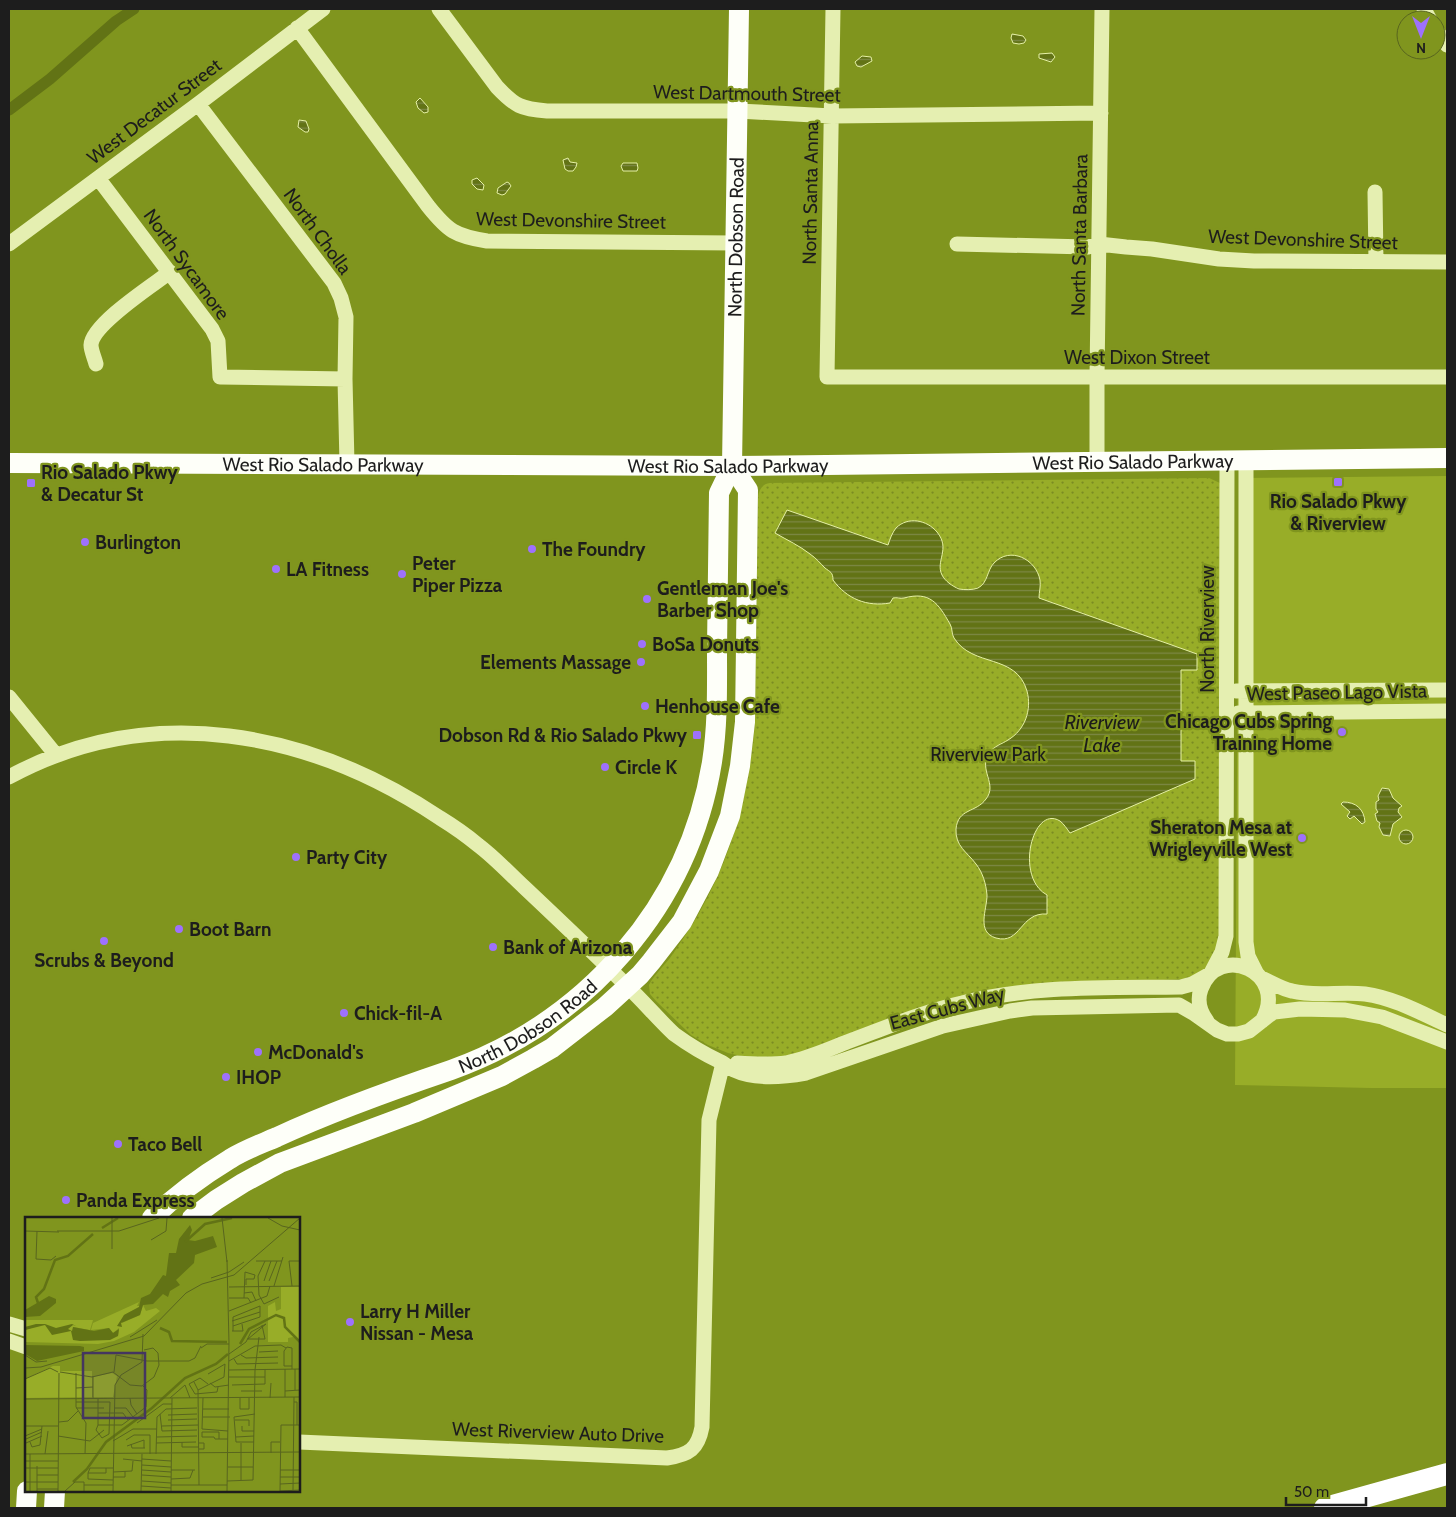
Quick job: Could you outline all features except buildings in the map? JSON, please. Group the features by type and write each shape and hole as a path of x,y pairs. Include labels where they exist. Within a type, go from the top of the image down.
{"highway":[{"path":"1325,1508 1447,1474"}],"main road":[{"name":"North Dobson Road","path":"153,1217 177,1195 231,1158 312,1121 477,1060 540,1027 575,1000 609,968 631,944 665,896 686,852 702,807 712,764 716,723 719,493 732,466 739,9"},
{"name":"West Rio Salado Parkway","path":"9,463 732,466 1237,462 1447,458"},
{"name":"North Dobson Road","path":"193,1217 243,1183 280,1164 414,1113 502,1076 552,1048 605,1007 628,986 651,962 682,922 709,871 730,816 740,766 745,722 748,490 732,466"},
{"path":"389,1122 392,1111 398,1103 456,1080 477,1060"},
{"path":"280,1164 294,1146 376,1111 380,1104 381,1095"},
{"path":"26,1508 27,1492"},
{"path":"54,1508 55,1492"}],"street":[{"name":"West Decatur Street","path":"9,244 323,9"},
{"name":"West Dartmouth Street","path":"439,9 497,87 517,106 530,110 738,111 832,116 1101,113"},
{"name":"North Santa Anna","path":"827,378 833,9"},
{"name":"North Santa Barbara","path":"1097,462 1096,377 1102,9"},
{"name":"West Devonshire Street","path":"296,28 441,223 454,233 468,238 487,240 736,243"},
{"name":"North Cholla","path":"198,104 334,283 341,298 346,317 347,464"},
{"name":"North Sycamore","path":"98,178 212,329 218,341 220,377 345,379"},
{"path":"1375,192 1376,262"},
{"name":"West Devonshire Street","path":"957,244 1088,246 1099,244 1152,249 1219,259 1254,261 1447,262"},
{"path":"96,364 91,345 95,332 107,320 170,272"},
{"name":"West Dixon Street","path":"827,378 1447,378"},
{"name":"North Riverview","path":"1237,462 1246,691 1246,942 1248,956 1259,976"},
{"name":"North Riverview","path":"1210,974 1222,952 1226,936 1227,692 1237,462"},
{"path":"1441,690 1441,711"},
{"name":"West Paseo Lago Vista","path":"1227,692 1441,690"},
{"path":"9,698 56,755"},
{"name":"West Paseo Lago Vista","path":"1227,714 1441,711"},
{"name":"East Cubs Way","path":"9,777 56,755 89,744 141,735 196,733 253,739 285,746 367,776 402,794 478,845 628,986 674,1034 694,1048 733,1070 758,1075 794,1075 818,1069 943,1026 987,1015 1032,1008 1179,1005 1212,1027 1227,1034 1238,1034 1254,1028 1274,1012 1300,1009 1345,1010 1382,1017 1447,1042"},
{"path":"1226,812 1246,812"},
{"name":"East Cubs Way","path":"723,1063 763,1065 800,1060 917,1016 992,996 1050,989 1181,987 1192,984 1224,966 1231,965 1245,967 1284,989 1309,994 1365,994 1379,997 1447,1024"},
{"path":"1210,974 1200,991 1199,1001 1205,1020 1212,1027"},
{"path":"1259,976 1266,986 1268,995 1266,1013 1262,1021"},
{"name":"West Riverview Auto Drive","path":"300,1442 667,1458 678,1457 689,1452 696,1445 702,1427 709,1120 723,1063"},
{"path":"9,1324 25,1329"},
{"path":"9,1341 25,1347"}],"green space":[{"name":"Chicago Cubs Spring Training Home","path":"1447,476 1447,1088 1235,1085 1239,478"},
{"name":"Riverview Park","path":"1209,478 1220,483 1223,933 1208,966 1200,973 1185,979 1031,986 775,1059 746,1057 728,1053 708,1045 691,1035 656,1001 650,994 649,985 680,944 708,897 728,850 743,802 755,725 758,497 763,486 770,483"}],"water":[{"path":"1012,34 1023,36 1026,40 1024,43 1013,43"},
{"path":"1052,53 1055,57 1051,62 1039,58 1039,54"},
{"path":"862,56 871,57 872,61 861,67 857,66 855,62"},
{"path":"420,98 428,107 428,112 424,113 418,108 416,102"},
{"path":"299,120 306,121 309,129 308,132 298,127"},
{"path":"568,158 570,162 577,163 573,171 565,169 563,160"},
{"path":"623,163 637,163 637,171 623,171 621,166"},
{"path":"477,178 484,185 483,190 477,189 472,184 472,180"},
{"path":"507,182 511,186 505,194 497,193 498,188"},
{"name":"Riverview Lake","path":"787,510 888,545 893,532 901,524 912,521 923,522 933,528 941,538 943,549 940,570 945,579 956,588 966,590 978,588 984,583 994,563 1000,558 1015,555 1028,561 1038,573 1040,582 1039,598 1197,654 1197,670 1181,670 1181,761 1195,761 1195,779 1070,833 1060,821 1050,819 1042,823 1035,832 1029,859 1031,873 1037,886 1047,895 1047,914 1031,918 1011,937 1004,939 990,935 984,926 987,895 984,879 981,871 957,840 957,822 960,817 986,799 990,788 986,771 986,759 991,751 1014,736 1023,725 1029,705 1027,691 1021,679 1014,671 1004,665 972,654 962,647 954,638 951,626 941,610 932,600 913,596 893,598 890,603 873,604 851,597 839,587 833,580 831,573 814,557 775,533"},
{"path":"1382,788 1389,789 1393,798 1402,806 1398,812 1402,817 1393,824 1390,836 1383,835 1375,814 1378,812 1376,802 1379,800 1378,796"},
{"path":"1343,802 1352,803 1358,807 1363,813 1365,822 1362,824 1354,816 1350,819 1347,816 1350,812 1341,804"},
{"path":"1403,830 1409,830 1413,837 1409,844 1403,844 1399,840 1399,834"}],"waterway":[{"path":"9,110 50,79 116,21 134,9"}],"place":[{"name":"Rio Salado Pkwy & Riverview","path":"1338,482"},
{"name":"Rio Salado Pkwy & Decatur St","path":"31,483"},
{"name":"Burlington","path":"85,542"},
{"name":"The Foundry","path":"532,549"},
{"name":"LA Fitness","path":"276,569"},
{"name":"Peter Piper Pizza","path":"402,574"},
{"name":"Gentleman Joe's Barber Shop","path":"647,599"},
{"name":"BoSa Donuts","path":"642,644"},
{"name":"Elements Massage","path":"641,662"},
{"name":"Henhouse Cafe","path":"645,706"},
{"name":"Chicago Cubs Spring Training Home","path":"1342,732"},
{"name":"Dobson Rd & Rio Salado Pkwy","path":"697,735"},
{"name":"Circle K","path":"605,767"},
{"name":"Sheraton Mesa at Wrigleyville West","path":"1302,838"},
{"name":"Party City","path":"296,857"},
{"name":"Boot Barn","path":"179,929"},
{"name":"Scrubs & Beyond","path":"104,941"},
{"name":"Bank of Arizona","path":"493,947"},
{"name":"Chick-fil-A","path":"344,1013"},
{"name":"McDonald's","path":"258,1052"},
{"name":"IHOP","path":"226,1077"},
{"name":"Taco Bell","path":"118,1144"},
{"name":"Panda Express","path":"66,1200"},
{"name":"Larry H Miller Nissan - Mesa","path":"350,1322"}]}
